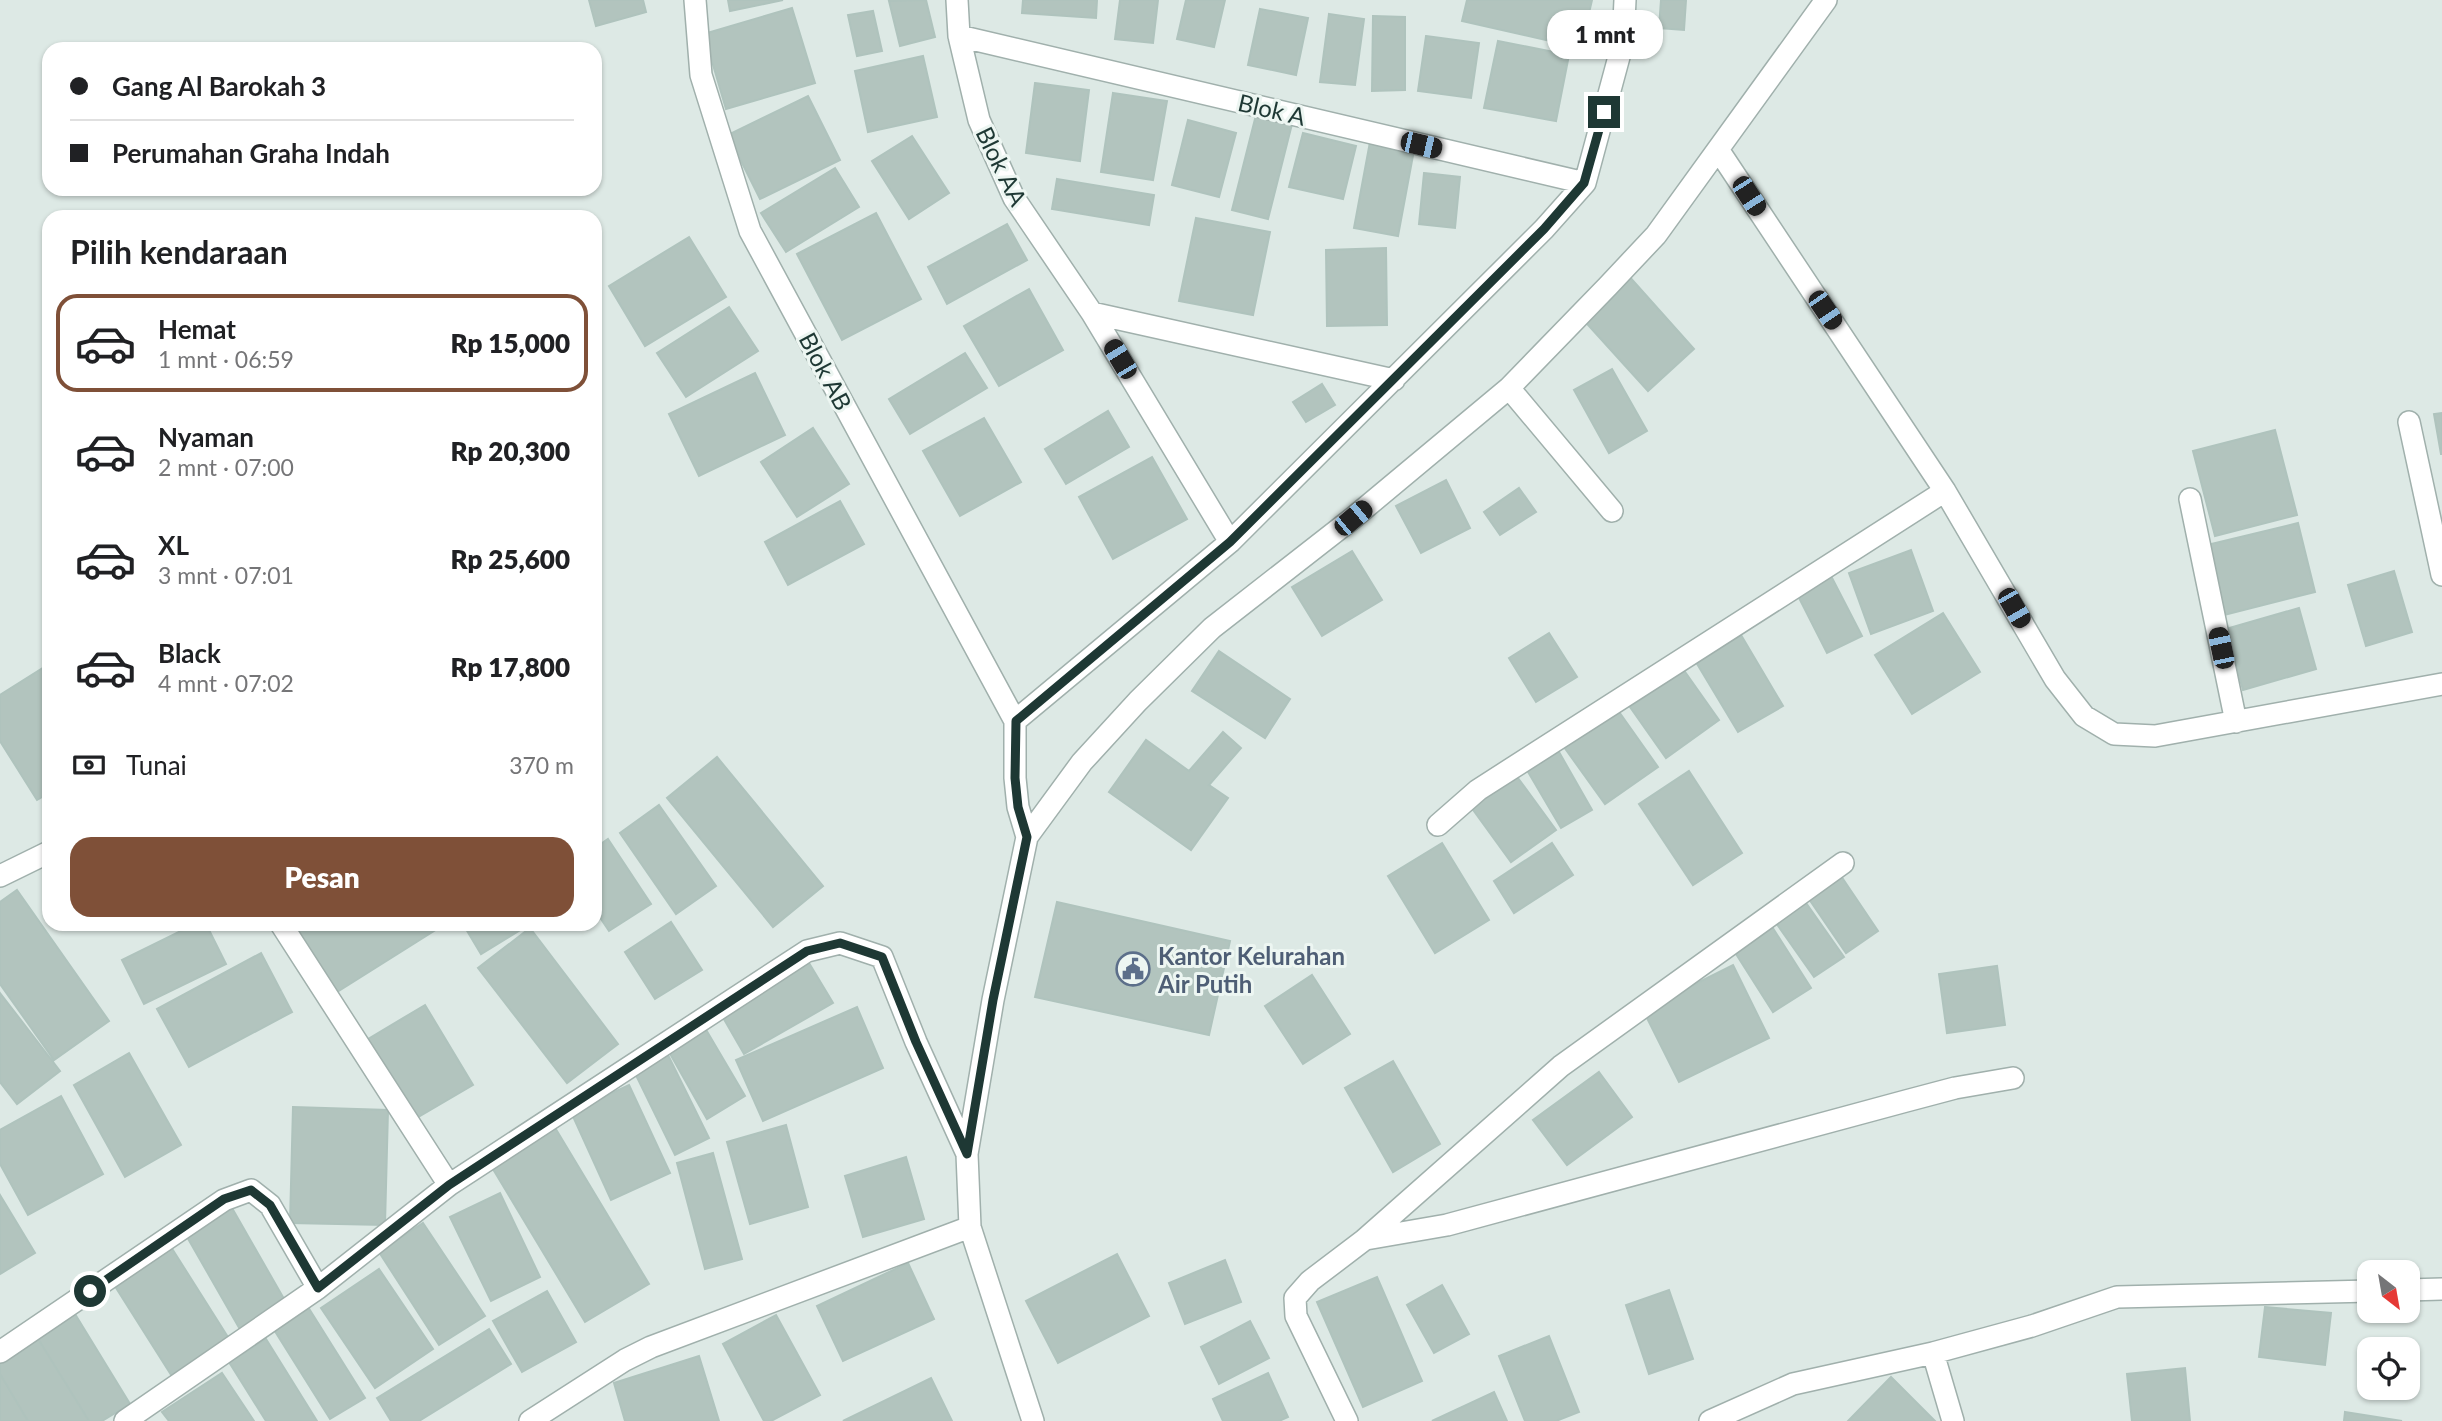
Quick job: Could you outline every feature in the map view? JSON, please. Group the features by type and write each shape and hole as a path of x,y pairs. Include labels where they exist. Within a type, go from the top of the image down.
{"street":[{"name":"Blok AB","path":"695,0 701,75 750,231 1016,721"},
{"name":"Blok AA","path":"957,0 959,36 979,120 1014,198 1092,313 1230,542"},
{"path":"1027,837 1018,807 1015,778 1016,721 1230,542 1544,229 1584,183 1623,42 1625,0"},
{"path":"1033,1421 970,1227 967,1154 993,1000 1027,837 1083,762 1138,701 1212,628 1353,518 1509,388 1656,235 1826,0"},
{"name":"Blok A","path":"959,36 1584,183"},
{"path":"1719,151 1945,491 2055,679 2084,716 2114,734 2155,736 2442,684"},
{"path":"1092,313 1394,380"},
{"path":"1509,388 1612,511"},
{"path":"2409,422 2442,575"},
{"path":"1437,825 1478,790 1945,491"},
{"path":"2190,499 2236,722"},
{"path":"0,876 42,855"},
{"path":"1347,1421 1296,1316 1295,1298 1310,1280 1364,1240 1561,1066 1843,863"},
{"path":"287,931 449,1185"},
{"path":"125,1421 318,1288 449,1185 807,951 840,943 882,957 916,1042 967,1154"},
{"path":"1364,1240 1447,1225 1955,1088 2013,1077"},
{"path":"0,1352 224,1199 251,1190 270,1205 318,1288"},
{"path":"530,1421 625,1360 651,1347 970,1227"},
{"path":"2420,1290 2442,1289"},
{"path":"1710,1421 1793,1384 1933,1353 2032,1326 2117,1297 2357,1291"},
{"path":"1933,1353 1953,1421"}],"building":[{"path":"589,0 643,0 646,12 596,26"},
{"path":"728,0 783,0 730,11"},
{"path":"926,0 935,37 900,46 889,1"},
{"path":"1023,0 1097,0 1096,18 1022,13"},
{"path":"1120,0 1158,0 1153,43 1115,39"},
{"path":"1186,0 1225,0 1214,47 1177,39"},
{"path":"1467,0 1592,0 1581,48 1462,21"},
{"path":"1661,0 1686,0 1684,30 1659,28"},
{"path":"792,8 815,83 726,109 704,34"},
{"path":"1260,9 1308,18 1296,75 1248,65"},
{"path":"873,11 882,51 857,56 848,15"},
{"path":"1329,14 1364,19 1355,85 1320,82"},
{"path":"1373,16 1405,17 1405,90 1372,91"},
{"path":"1426,36 1479,43 1471,98 1418,91"},
{"path":"1498,41 1569,55 1556,121 1484,108"},
{"path":"923,56 937,117 868,132 855,71"},
{"path":"1035,83 1089,90 1080,161 1026,153"},
{"path":"1113,93 1167,101 1153,180 1101,172"},
{"path":"808,96 840,160 760,199 728,135"},
{"path":"1256,115 1292,124 1268,219 1232,210"},
{"path":"1188,120 1236,133 1219,197 1172,185"},
{"path":"1303,133 1356,146 1343,199 1289,187"},
{"path":"912,136 949,193 909,219 872,161"},
{"path":"1370,142 1414,150 1398,236 1354,228"},
{"path":"835,168 859,207 786,252 761,213"},
{"path":"1424,173 1460,177 1455,228 1419,224"},
{"path":"1057,179 1154,195 1149,225 1052,209"},
{"path":"876,213 921,299 842,340 797,254"},
{"path":"1196,218 1270,232 1253,315 1179,301"},
{"path":"1007,224 1027,260 947,304 928,267"},
{"path":"689,237 726,297 645,346 609,286"},
{"path":"1386,248 1387,325 1327,326 1326,250"},
{"path":"1627,274 1694,349 1648,391 1580,316"},
{"path":"1029,289 1063,350 999,386 964,326"},
{"path":"729,307 758,351 686,397 657,353"},
{"path":"965,353 987,388 910,434 889,399"},
{"path":"1612,369 1647,431 1609,453 1574,390"},
{"path":"755,373 785,435 699,476 669,414"},
{"path":"1322,384 1335,405 1306,422 1293,402"},
{"path":"1108,411 1129,447 1066,484 1045,449"},
{"path":"2442,413 2442,454 2441,454 2434,414"},
{"path":"984,418 1021,482 960,516 923,451"},
{"path":"813,428 849,484 797,517 761,462"},
{"path":"2275,430 2297,515 2215,536 2193,451"},
{"path":"1152,457 1187,519 1113,559 1079,497"},
{"path":"1446,480 1470,528 1421,553 1396,506"},
{"path":"1519,488 1536,512 1500,535 1484,512"},
{"path":"840,501 864,544 788,585 765,542"},
{"path":"2298,523 2315,592 2220,616 2203,546"},
{"path":"1911,550 1933,611 1871,634 1849,573"},
{"path":"1352,551 1382,600 1322,636 1292,587"},
{"path":"2394,571 2412,632 2366,646 2348,585"},
{"path":"1831,576 1862,636 1827,653 1797,594"},
{"path":"2299,608 2316,669 2243,690 2226,629"},
{"path":"1943,613 1980,672 1912,714 1875,655"},
{"path":"1549,633 1577,677 1536,702 1509,658"},
{"path":"1741,635 1783,706 1738,732 1696,662"},
{"path":"1219,651 1290,699 1265,738 1192,691"},
{"path":"42,668 42,797 37,800 0,741 0,695"},
{"path":"1683,669 1719,720 1666,758 1630,707"},
{"path":"1617,709 1658,767 1605,804 1564,747"},
{"path":"1223,732 1241,748 1209,785 1228,798 1191,850 1109,792 1146,740 1189,771"},
{"path":"1559,752 1592,810 1561,828 1527,770"},
{"path":"717,757 823,886 773,927 667,798"},
{"path":"1689,771 1742,853 1693,885 1639,804"},
{"path":"1515,774 1556,830 1511,862 1471,807"},
{"path":"659,805 716,886 676,914 620,833"},
{"path":"608,839 651,904 609,931 602,920 602,843"},
{"path":"1442,843 1489,920 1435,953 1388,876"},
{"path":"1552,843 1573,875 1514,913 1494,881"},
{"path":"1841,876 1878,931 1846,953 1809,899"},
{"path":"17,890 42,926 42,931 46,931 109,1021 54,1060 0,984 0,902"},
{"path":"1804,900 1844,957 1814,977 1774,920"},
{"name":"Kantor Kelurahan Air Putih","path":"1057,902 1230,941 1209,1035 1035,997"},
{"path":"671,922 702,970 655,999 625,952"},
{"path":"1769,922 1811,988 1773,1012 1731,946"},
{"path":"181,931 210,931 226,964 144,1004 122,960"},
{"path":"296,931 434,931 334,994"},
{"path":"467,931 519,931 481,954"},
{"path":"526,931 532,931 618,1044 567,1083 478,968"},
{"path":"261,953 292,1012 189,1067 157,1009"},
{"path":"809,963 833,1003 744,1054 721,1014"},
{"path":"1733,965 1769,1038 1679,1082 1643,1010"},
{"path":"1997,966 2005,1025 1947,1033 1939,974"},
{"path":"1312,975 1350,1034 1303,1064 1265,1006"},
{"path":"0,993 60,1071 17,1104 0,1082"},
{"path":"425,1005 473,1085 415,1119 368,1039"},
{"path":"857,1007 883,1068 763,1121 736,1060"},
{"path":"705,1028 745,1096 707,1119 668,1050"},
{"path":"665,1049 709,1138 675,1155 631,1065"},
{"path":"129,1053 181,1145 125,1177 74,1085"},
{"path":"1393,1061 1440,1144 1393,1172 1345,1088"},
{"path":"1599,1072 1632,1117 1567,1165 1533,1120"},
{"path":"629,1085 670,1173 611,1200 571,1112"},
{"path":"61,1096 103,1174 28,1215 0,1164 0,1130"},
{"path":"293,1107 388,1110 385,1225 290,1223"},
{"path":"786,1125 808,1207 750,1224 727,1142"},
{"path":"554,1126 649,1284 585,1322 490,1164"},
{"path":"713,1153 742,1259 705,1269 677,1163"},
{"path":"906,1157 924,1219 863,1237 845,1176"},
{"path":"500,1193 540,1277 491,1301 450,1217"},
{"path":"0,1195 35,1253 0,1274"},
{"path":"232,1208 288,1306 242,1333 186,1235"},
{"path":"423,1223 485,1316 439,1345 379,1252"},
{"path":"171,1247 231,1342 173,1378 113,1283"},
{"path":"1117,1254 1149,1316 1058,1363 1026,1301"},
{"path":"1225,1260 1241,1302 1185,1324 1169,1283"},
{"path":"908,1263 934,1319 843,1361 817,1306"},
{"path":"379,1269 433,1349 375,1388 321,1308"},
{"path":"1377,1277 1422,1381 1363,1407 1317,1302"},
{"path":"1442,1285 1469,1334 1434,1353 1407,1305"},
{"path":"1669,1290 1693,1359 1649,1374 1626,1305"},
{"path":"547,1291 576,1342 522,1372 493,1321"},
{"path":"308,1307 365,1398 330,1419 273,1328"},
{"path":"2265,1307 2331,1313 2325,1365 2259,1357"},
{"path":"75,1314 130,1404 102,1421 89,1421 37,1337"},
{"path":"776,1315 820,1395 771,1421 764,1421 723,1344"},
{"path":"1250,1321 1269,1358 1219,1384 1201,1347"},
{"path":"489,1329 511,1364 419,1421 391,1421 377,1398"},
{"path":"1549,1336 1579,1412 1556,1421 1525,1421 1499,1356"},
{"path":"37,1337 89,1421 28,1421 0,1374 0,1363"},
{"path":"266,1339 317,1421 266,1421 229,1362"},
{"path":"699,1356 719,1421 625,1421 614,1383"},
{"path":"2185,1368 2190,1421 2132,1421 2127,1374"},
{"path":"222,1373 254,1421 169,1421 162,1412"},
{"path":"1268,1373 1288,1417 1279,1421 1223,1421 1213,1399"},
{"path":"0,1374 28,1421 0,1421"},
{"path":"1891,1377 1935,1421 1848,1421"},
{"path":"931,1378 952,1421 843,1421"},
{"path":"1494,1392 1507,1421 1432,1421"},
{"path":"2345,1412 2402,1421 2344,1421"}],"place":[{"name":"Kantor Kelurahan Air Putih","path":"1133,969"}],"route":[{"path":"90,1291 224,1199 251,1190 270,1205 318,1288 449,1185 807,951 840,943 882,957 916,1042 967,1154 993,1000 1027,837 1018,807 1015,778 1016,721 1230,542 1544,229 1584,183 1604,112"}]}
